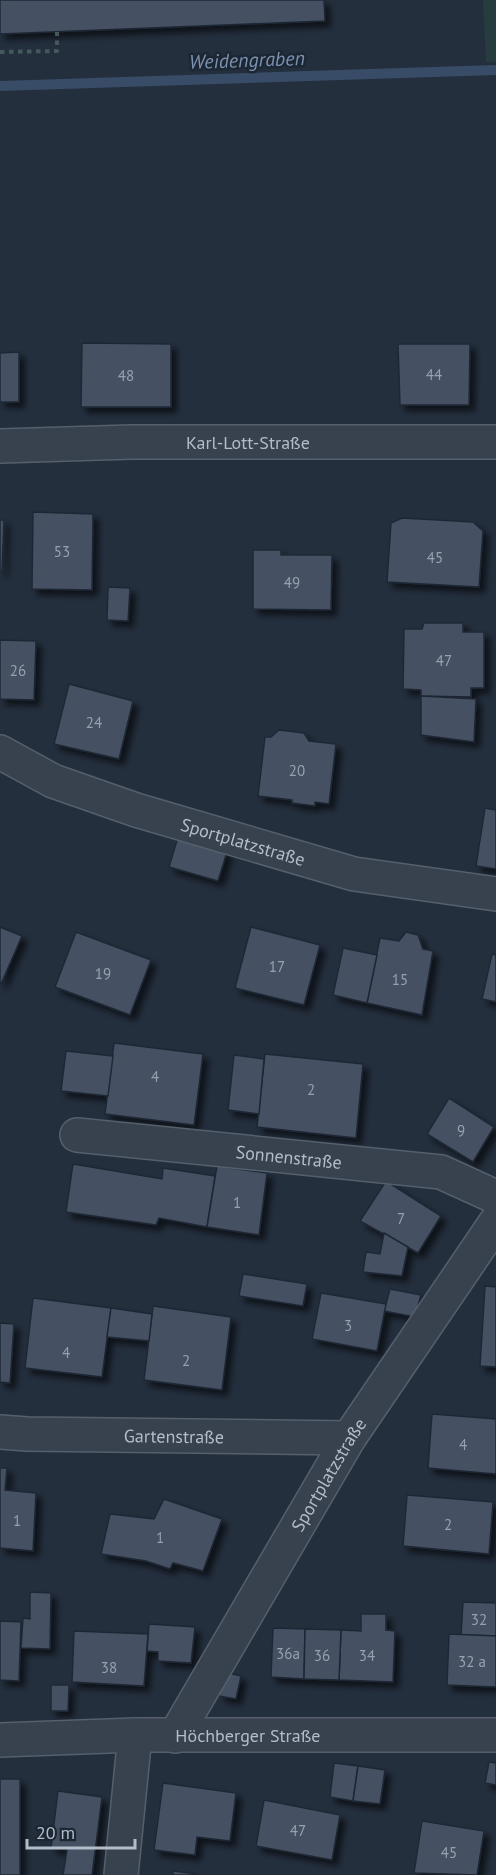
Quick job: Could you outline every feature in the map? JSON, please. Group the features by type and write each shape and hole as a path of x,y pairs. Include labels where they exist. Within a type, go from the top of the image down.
{"street":[{"name":"Karl-Lott-Straße","path":"0,446 131,442 496,442"},
{"name":"Sportplatzstraße","path":"0,752 53,781 126,807 354,874 496,894"},
{"name":"Sonnenstraße","path":"77,1135 441,1172 496,1197"},
{"name":"Sportplatzstraße","path":"175,1736 349,1438 496,1222"},
{"name":"Gartenstraße","path":"0,1432 349,1438"},
{"name":"Höchberger Straße","path":"0,1740 135,1735 496,1735"},
{"path":"121,1875 135,1735"}],"path":[{"path":"0,52 57,51 57,32"}],"green space":[{"path":"483,0 496,0 496,62 486,62"}],"building":[{"path":"0,0 324,0 325,21 0,34"},
{"path":"82,343 171,344 171,407 81,407"},
{"path":"398,344 470,344 469,405 400,405"},
{"path":"19,352 19,402 0,402 0,353"},
{"path":"33,512 93,514 92,590 32,589"},
{"path":"402,518 473,522 483,531 479,587 387,582 391,523"},
{"path":"0,520 4,520 2,571 0,571"},
{"path":"253,550 281,550 281,555 332,555 331,610 253,609"},
{"path":"108,587 130,588 128,621 107,620"},
{"path":"424,623 463,623 463,632 484,632 484,688 471,688 471,697 421,696 421,690 403,689 404,629 422,629"},
{"path":"0,640 36,641 34,700 0,699"},
{"path":"69,684 133,701 119,759 54,744"},
{"path":"421,696 476,699 474,742 421,735"},
{"path":"279,730 304,733 309,741 336,744 329,804 315,802 315,806 292,803 292,800 258,796 265,737 271,737"},
{"path":"485,808 496,810 496,869 476,866"},
{"path":"178,837 227,852 218,881 169,867"},
{"path":"0,927 22,936 1,984 0,983"},
{"path":"251,927 320,945 304,1005 235,988"},
{"path":"76,932 151,960 130,1015 55,987"},
{"path":"406,932 418,935 423,949 433,951 422,1015 367,1003 380,938 399,941"},
{"path":"343,948 377,955 367,1003 333,995"},
{"path":"492,954 496,955 496,1002 482,999"},
{"path":"114,1043 203,1054 194,1125 105,1114"},
{"path":"66,1051 113,1056 108,1096 61,1091"},
{"path":"265,1054 363,1064 356,1138 257,1127"},
{"path":"234,1055 264,1059 259,1114 228,1110"},
{"path":"449,1098 494,1127 473,1162 427,1134"},
{"path":"73,1164 162,1179 163,1168 215,1176 207,1227 159,1218 156,1225 66,1212"},
{"path":"217,1166 267,1173 259,1235 207,1227"},
{"path":"386,1181 441,1216 418,1253 360,1221"},
{"path":"384,1233 408,1247 402,1276 363,1272 366,1252 380,1254"},
{"path":"243,1274 307,1284 303,1306 239,1296"},
{"path":"485,1286 496,1287 496,1367 480,1366"},
{"path":"390,1289 421,1295 415,1317 384,1311"},
{"path":"321,1293 386,1304 377,1351 312,1339"},
{"path":"33,1298 111,1308 102,1377 25,1368"},
{"path":"153,1306 231,1317 222,1390 144,1380"},
{"path":"111,1308 152,1314 149,1341 107,1337"},
{"path":"0,1323 14,1324 10,1383 0,1382"},
{"path":"432,1414 496,1419 496,1474 428,1468"},
{"path":"0,1468 7,1468 5,1490 36,1493 33,1551 0,1548"},
{"path":"407,1495 493,1502 489,1554 403,1546"},
{"path":"164,1499 222,1519 203,1571 173,1563 170,1569 146,1561 101,1554 110,1514 154,1519"},
{"path":"30,1592 51,1593 50,1649 21,1648 23,1618 30,1619"},
{"path":"463,1602 496,1603 496,1636 461,1635"},
{"path":"361,1614 386,1614 386,1630 395,1631 393,1682 339,1680 341,1630 361,1631"},
{"path":"0,1621 21,1622 19,1681 0,1680"},
{"path":"149,1624 195,1627 191,1663 158,1661 158,1652 147,1651"},
{"path":"273,1628 305,1629 304,1679 271,1677"},
{"path":"305,1629 341,1630 339,1680 304,1679"},
{"path":"74,1631 148,1634 144,1686 72,1682"},
{"path":"449,1634 496,1636 496,1687 447,1685"},
{"path":"224,1672 241,1676 236,1699 219,1696"},
{"path":"51,1685 69,1685 68,1711 51,1711"},
{"path":"489,1762 496,1763 496,1785 485,1783"},
{"path":"334,1763 358,1766 353,1801 330,1797"},
{"path":"358,1766 385,1770 380,1804 353,1801"},
{"path":"0,1779 20,1779 20,1875 0,1875"},
{"path":"163,1783 236,1793 230,1841 197,1837 195,1855 154,1850"},
{"path":"58,1791 102,1797 92,1875 63,1875 67,1850 51,1848"},
{"path":"264,1800 340,1815 332,1860 256,1846"},
{"path":"422,1821 484,1831 477,1875 414,1873"},
{"path":"173,1871 197,1874 197,1875 173,1875"}],"waterway":[{"name":"Weidengraben","path":"0,86 496,70"}]}
